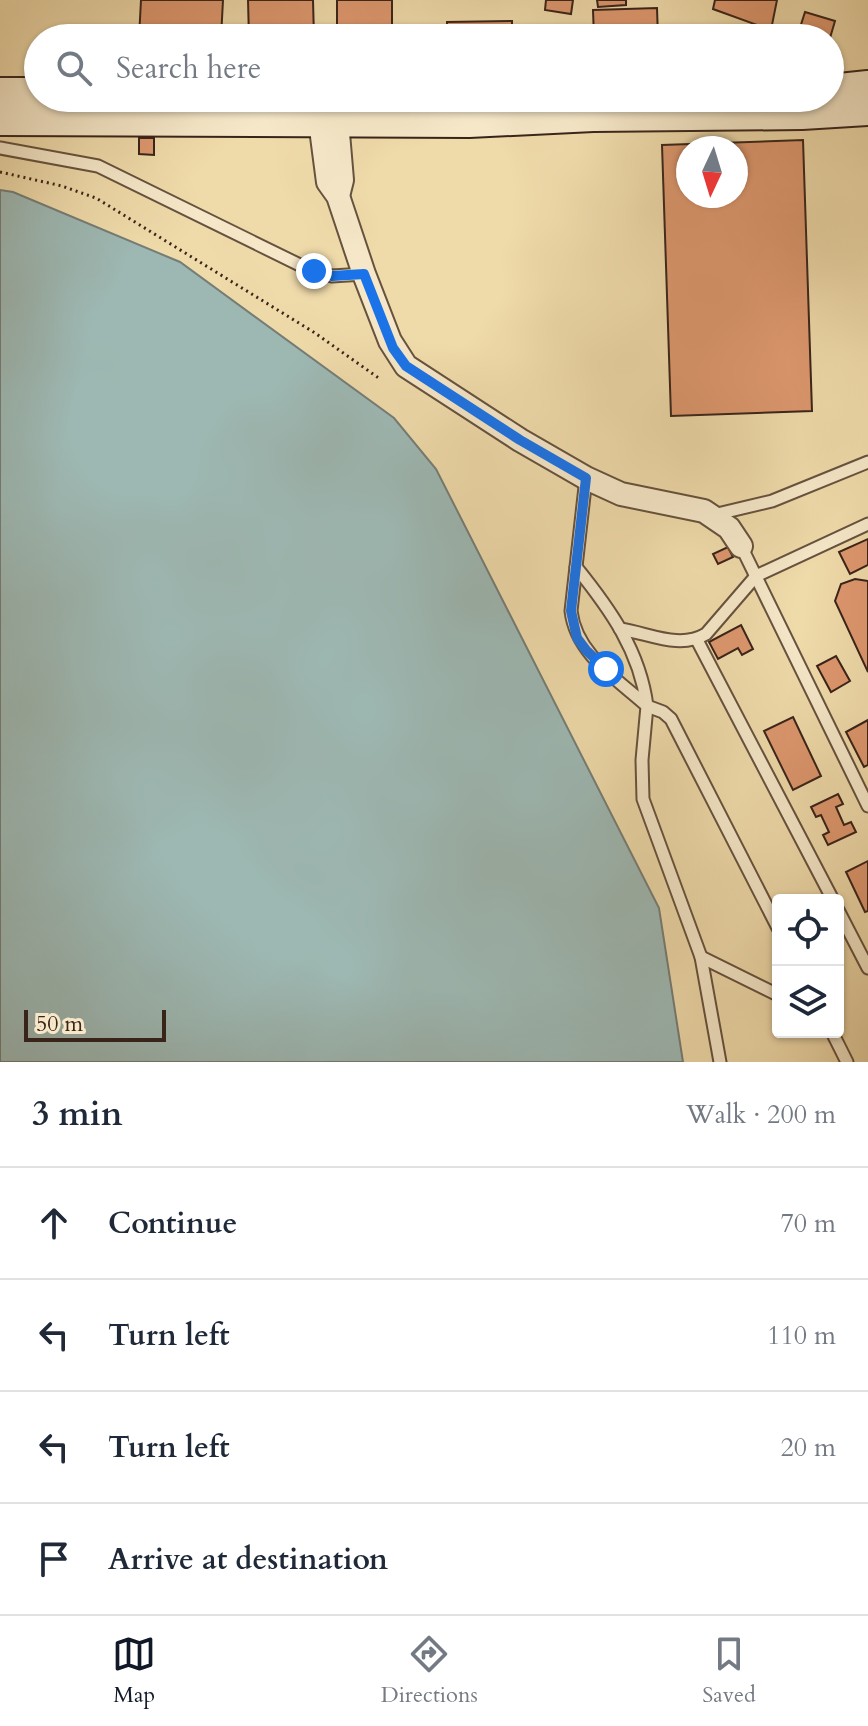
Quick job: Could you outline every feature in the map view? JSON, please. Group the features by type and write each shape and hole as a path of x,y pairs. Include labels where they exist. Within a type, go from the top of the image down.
{"main road":[{"path":"844,89 868,86"},
{"path":"0,93 24,93"},
{"path":"844,111 868,110"},
{"path":"0,120 238,112"},
{"path":"367,112 500,122 593,116 831,112"}],"street":[{"path":"328,112 342,180 338,196 393,348 406,366 520,440 586,478 621,494 694,508 713,516 729,528 741,546"}],"lane":[{"path":"0,148 98,166 308,269 332,276 364,274"},
{"path":"713,516 772,501 868,462"},
{"path":"586,478 571,611 577,638 647,706 671,719 772,916"},
{"path":"620,629 677,641 697,640 706,634 756,576 868,524"},
{"path":"741,546 868,806"},
{"path":"576,567 607,605 643,678 647,706 642,760 643,799 701,957 720,1062"},
{"path":"697,640 830,894"},
{"path":"844,922 868,968"},
{"path":"856,945 868,939"},
{"path":"701,957 772,992"},
{"path":"835,1038 847,1062"}],"path":[{"path":"0,172 62,186 96,198 315,333 380,379"}],"water":[{"path":"0,190 13,192 180,262 394,418 436,469 659,908 683,1062 0,1062"}],"building":[{"path":"141,0 223,0 222,24 140,24"},
{"path":"248,0 313,0 314,24 249,24"},
{"path":"337,0 392,0 392,24 337,24"},
{"path":"546,0 573,0 571,14 545,10"},
{"path":"597,0 626,0 626,5 598,7"},
{"path":"715,0 777,0 772,24 754,24 713,9"},
{"path":"657,8 658,24 594,24 593,10"},
{"path":"805,12 835,21 834,24 801,24"},
{"path":"512,21 512,24 447,24"},
{"path":"139,138 154,138 154,155 139,154"},
{"path":"803,140 812,411 671,416 662,145 676,145 676,208 748,208 748,142"},
{"path":"868,539 868,565 850,574 839,552"},
{"path":"728,547 733,557 718,564 713,554"},
{"path":"855,579 868,581 868,672 835,601 841,584"},
{"path":"741,625 753,649 742,655 738,648 718,659 709,642"},
{"path":"836,656 850,681 831,692 817,666"},
{"path":"793,717 821,776 793,790 764,731"},
{"path":"868,720 868,765 864,767 846,732"},
{"path":"838,794 843,804 836,807 844,825 851,822 856,832 828,845 823,835 829,832 821,815 816,817 811,807"},
{"path":"868,861 868,911 865,912 846,872"}],"route":[{"path":"314,271 332,276 364,274 393,348 406,366 520,440 586,478 572,625 586,650 606,669"}]}
